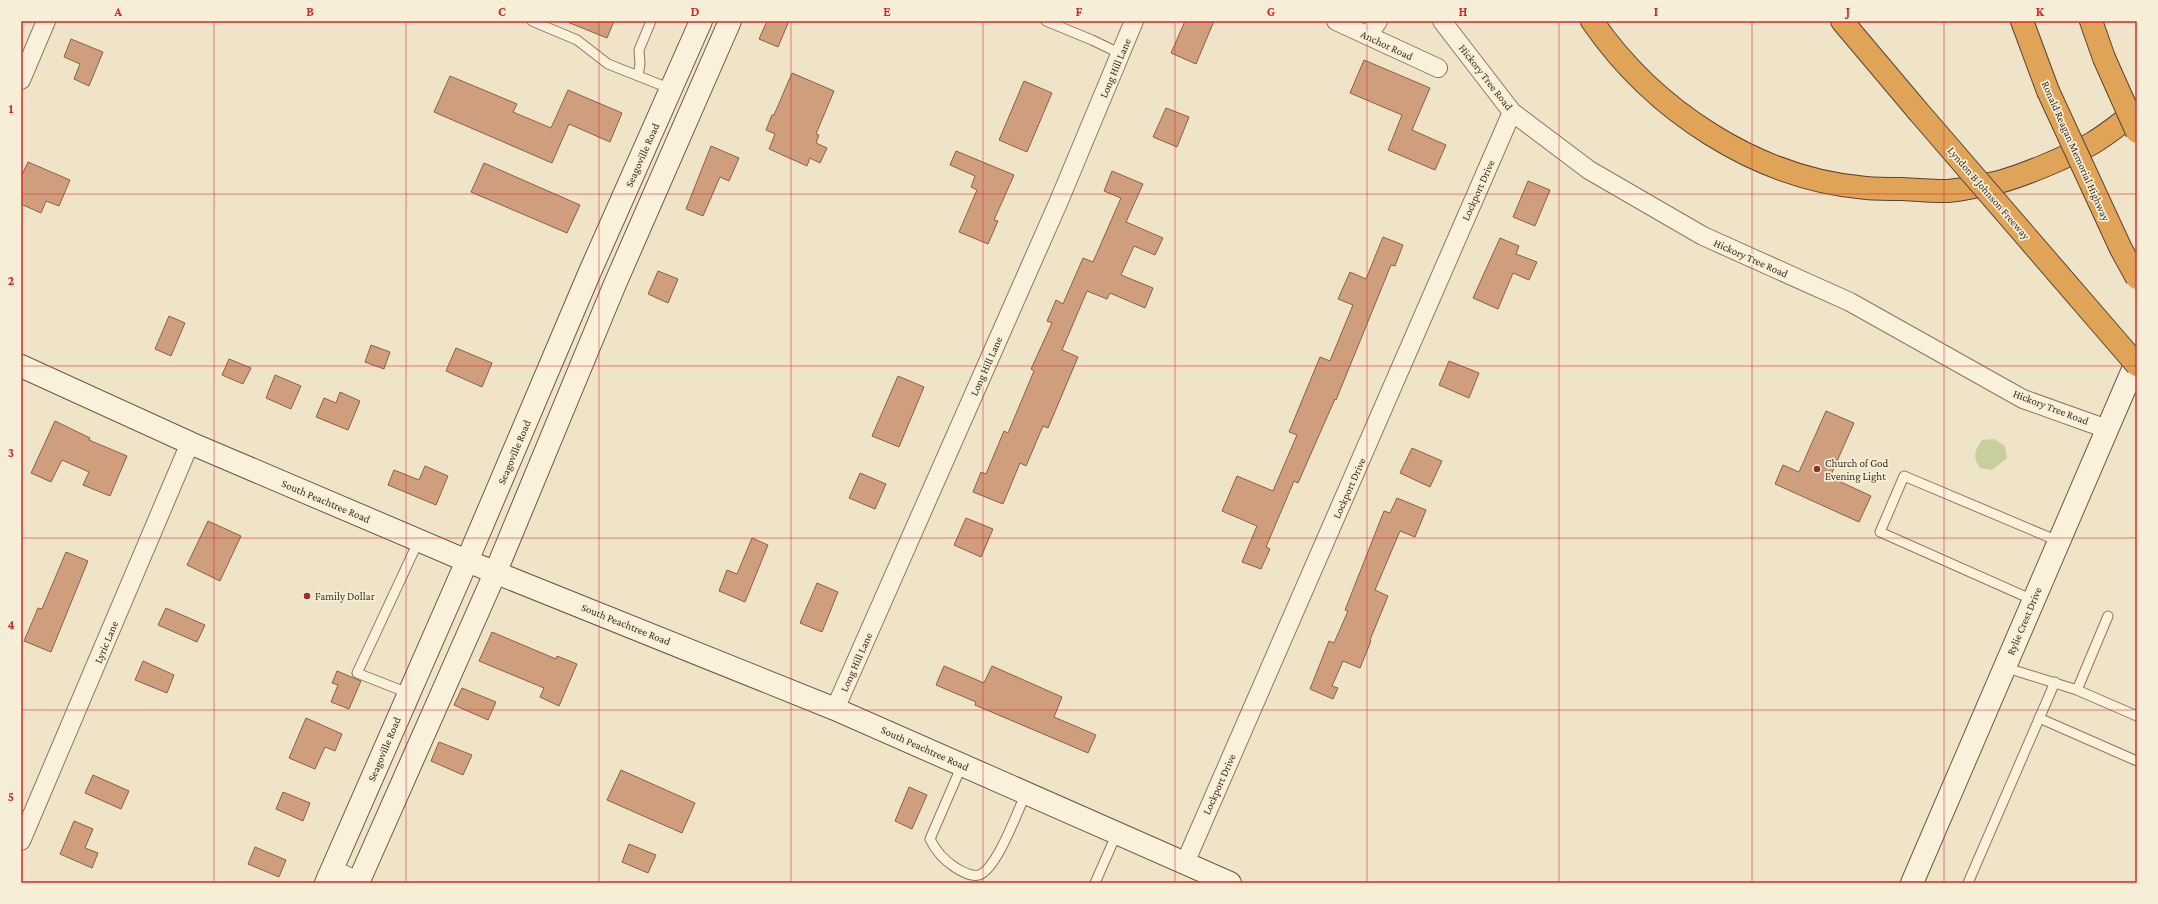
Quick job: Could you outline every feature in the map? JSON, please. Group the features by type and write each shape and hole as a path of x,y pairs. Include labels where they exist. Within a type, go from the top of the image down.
{"highway":[{"path":"1592,21 1607,43 1641,81 1678,112 1721,141 1768,164 1817,179 1865,188 1948,191 2000,181 2055,161 2092,143 2137,111"},
{"name":"Lyndon B Johnson Freeway","path":"1842,21 2137,365"},
{"name":"Ronald Reagan Memorial Highway","path":"2022,21 2048,91 2111,228 2137,278"},
{"path":"2091,21 2104,58 2137,132"}],"main road":[{"name":"Seagoville Road","path":"329,876 467,561 589,274 701,21"},
{"path":"359,882 496,571 615,284 730,21"},
{"path":"652,133 676,143"},
{"path":"589,274 615,284"},
{"name":"Rylie Crest Drive","path":"1912,883 2137,360"},
{"name":"South Peachtree Road","path":"21,366 190,443 467,561 496,571 835,709 1230,883"}],"street":[{"path":"21,80 46,21"},
{"name":"Long Hill Lane","path":"835,709 1059,201 1134,21"},
{"name":"Anchor Road","path":"1336,21 1438,68"},
{"path":"1368,36 1378,21"},
{"name":"Hickory Tree Road","path":"1442,21 1512,112 1589,170 1703,236 1850,302 2023,399 2107,429"},
{"name":"Lockport Drive","path":"1184,863 1512,112"},
{"name":"Lyric Lane","path":"21,841 190,443"},
{"path":"329,876 359,882"}],"lane":[{"path":"532,21 577,40 608,64 671,89"},
{"path":"638,76 640,64 639,50 651,21"},
{"path":"1046,21 1092,40 1120,54"},
{"path":"2033,600 1880,532 1904,476 2058,541"},
{"path":"408,693 357,673 419,540"},
{"path":"2077,690 2108,616"},
{"path":"2004,667 2077,690 2137,716"},
{"path":"1968,883 2055,682"},
{"path":"2040,718 2137,761"},
{"path":"962,765 930,839 935,850 950,864 967,874 979,875 986,870 1004,844 1026,793"},
{"path":"1095,883 1117,833"}],"green space":[{"path":"1994,439 2005,446 2007,458 1992,470 1980,468 1975,457 1978,447 1982,440"}],"building":[{"path":"565,21 614,21 607,38"},
{"path":"767,21 789,21 778,47 759,39"},
{"path":"1185,21 1214,21 1196,64 1171,53"},
{"path":"71,39 103,52 89,86 74,79 80,64 64,57"},
{"path":"1364,60 1430,88 1412,130 1446,145 1435,170 1388,150 1402,115 1350,93"},
{"path":"792,73 834,91 816,134 819,135 816,143 827,148 820,163 810,158 807,166 769,149 775,134 766,130"},
{"path":"450,76 517,104 513,112 551,128 568,90 622,113 610,142 569,124 552,163 434,112"},
{"path":"1024,81 1052,93 1027,152 999,140"},
{"path":"1166,108 1189,117 1177,147 1153,137"},
{"path":"711,146 739,158 729,181 720,177 703,216 686,209"},
{"path":"956,151 1014,175 994,220 998,221 988,244 959,232 977,190 971,187 975,176 950,165"},
{"path":"28,162 70,180 59,206 46,201 41,213 21,204 21,177"},
{"path":"484,163 580,205 567,233 471,192"},
{"path":"1112,171 1143,184 1126,222 1163,238 1155,255 1134,246 1121,275 1153,288 1145,308 1110,293 1107,299 1087,291 1062,350 1078,357 1048,428 1043,426 1026,466 1020,463 1003,504 973,492 981,472 986,474 1004,431 1008,433 1034,371 1031,369 1052,323 1047,321 1056,300 1063,304 1083,258 1093,262 1121,198 1104,191"},
{"path":"1528,181 1550,190 1535,226 1513,217"},
{"path":"1383,237 1403,245 1395,266 1391,265 1336,400 1335,399 1298,483 1294,481 1266,547 1270,549 1261,569 1242,562 1257,526 1222,511 1237,476 1273,491 1297,435 1289,432 1320,357 1330,361 1353,305 1338,299 1350,272 1366,279"},
{"path":"1500,238 1519,246 1516,254 1537,262 1529,280 1513,273 1498,309 1473,298"},
{"path":"658,271 678,279 668,303 648,294"},
{"path":"169,316 185,323 171,356 155,349"},
{"path":"371,345 390,352 384,369 365,362"},
{"path":"456,348 492,363 482,387 446,371"},
{"path":"229,359 251,368 243,384 222,375"},
{"path":"1449,361 1479,373 1469,398 1439,385"},
{"path":"275,375 301,386 291,409 266,398"},
{"path":"898,376 924,387 899,447 872,436"},
{"path":"340,392 360,401 348,430 316,417 324,398 336,403"},
{"name":"Church of God Evening Light","path":"1826,411 1854,423 1830,477 1871,496 1859,522 1775,484 1783,465 1799,472"},
{"path":"55,421 90,438 89,440 127,456 110,496 83,485 89,472 62,460 51,482 31,473"},
{"path":"1412,448 1442,461 1430,487 1400,473"},
{"path":"425,466 448,476 436,505 388,485 394,470 419,480"},
{"path":"860,473 886,484 875,509 849,498"},
{"path":"1397,498 1426,510 1415,537 1400,531 1375,590 1388,596 1370,640 1371,641 1360,668 1343,661 1332,686 1338,688 1333,699 1310,689 1329,641 1334,643 1348,611 1345,610 1384,511 1390,513"},
{"path":"966,518 993,529 981,557 954,545"},
{"path":"208,521 241,536 220,581 187,565"},
{"path":"752,538 768,545 745,602 719,591 727,570 737,574"},
{"path":"66,552 88,561 51,652 24,641 38,608 42,609"},
{"path":"817,583 838,592 822,632 800,623"},
{"path":"166,608 205,625 197,642 158,625"},
{"path":"492,632 556,659 557,656 577,664 559,706 540,697 544,688 479,661"},
{"path":"143,661 174,675 167,693 135,680"},
{"path":"944,666 984,683 992,666 1062,697 1054,717 1096,735 1088,753 975,705 976,702 936,685"},
{"path":"337,671 361,681 349,709 331,702 338,685 332,683"},
{"path":"462,688 496,702 488,720 454,705"},
{"path":"306,718 342,734 335,751 325,747 315,769 289,758"},
{"path":"439,742 472,755 463,775 431,761"},
{"path":"621,770 695,803 682,833 607,800"},
{"path":"93,775 129,791 121,809 85,793"},
{"path":"909,787 927,795 912,829 895,821"},
{"path":"283,792 310,803 303,821 276,809"},
{"path":"74,821 93,829 85,848 98,853 92,868 60,854"},
{"path":"629,844 656,855 648,873 622,862"},
{"path":"255,847 286,860 279,877 248,864"}],"place":[{"name":"Church of God Evening Light","path":"1817,469"},
{"name":"Family Dollar","path":"307,596"}]}
